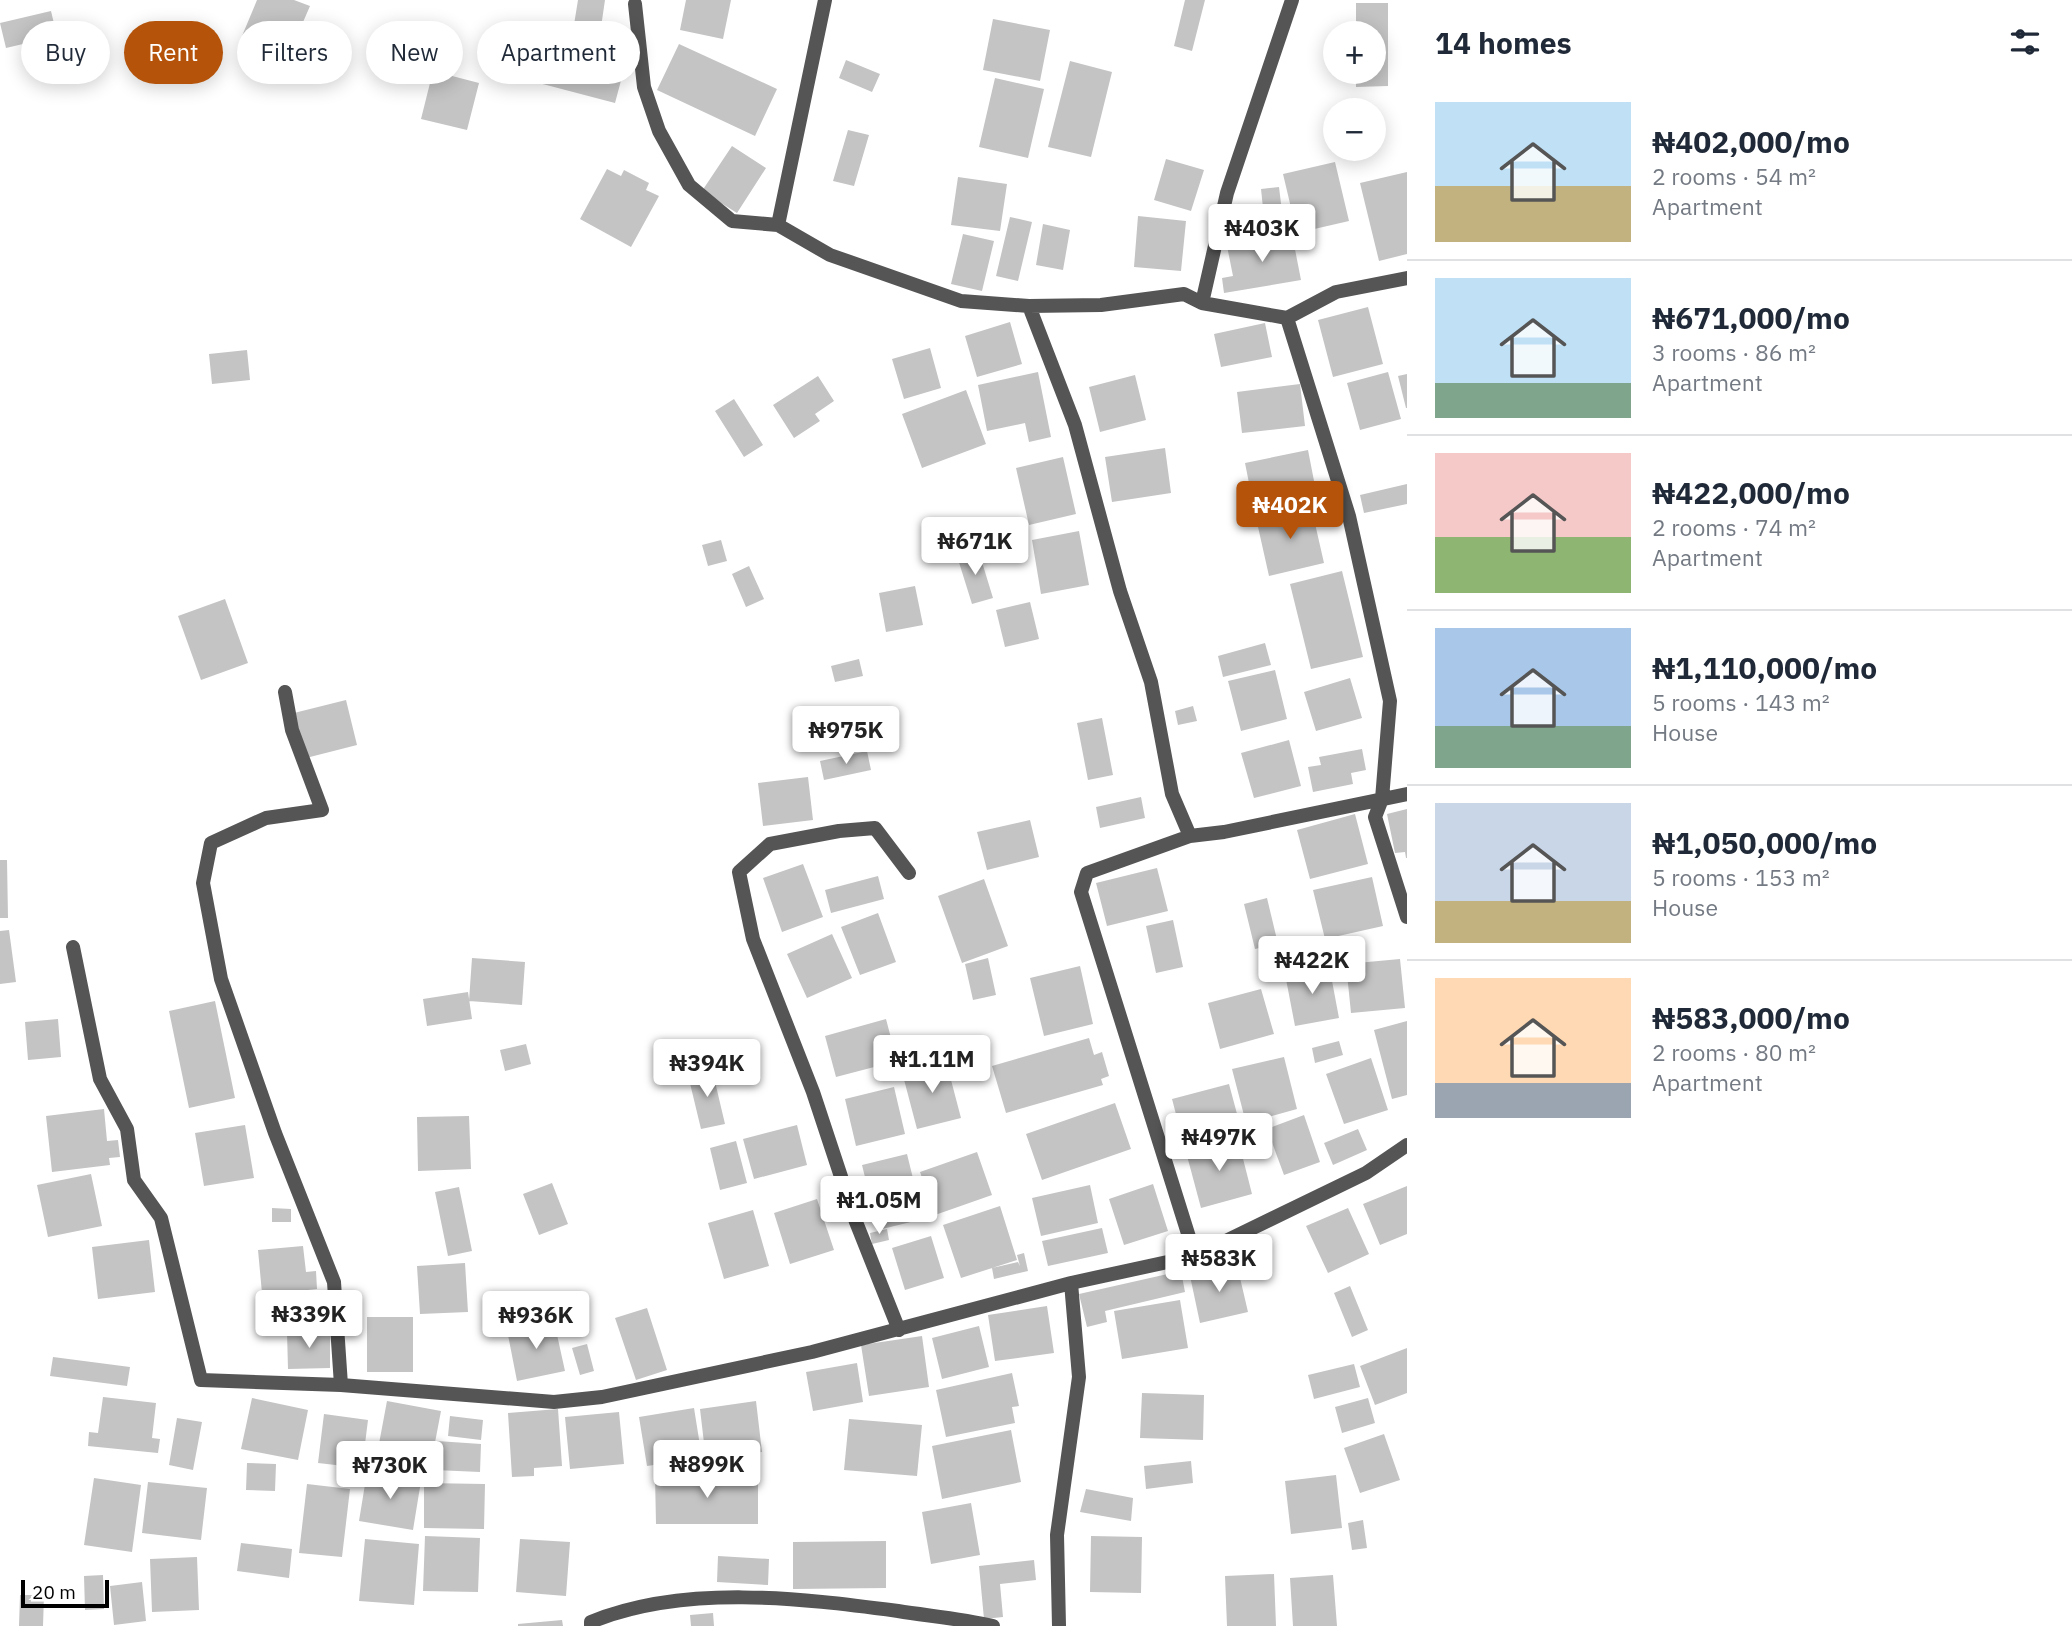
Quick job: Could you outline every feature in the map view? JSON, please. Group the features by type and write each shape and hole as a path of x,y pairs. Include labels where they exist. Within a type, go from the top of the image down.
{"street":[{"path":"778,225 825,0"},
{"path":"1202,303 1220,216 1292,0"},
{"path":"635,4 643,87 659,131 689,185 732,221 778,225 830,255 893,279 961,301 1029,306 1101,305 1184,294 1202,303 1287,318 1336,292 1407,278"},
{"path":"1029,306 1075,425 1120,591 1151,682 1172,794 1190,835"},
{"path":"1287,318 1349,516 1390,701 1382,799 1375,817 1407,917"},
{"path":"285,692 292,730 322,810 266,818 211,842 203,883 221,979 275,1133 334,1282 341,1385"},
{"path":"1195,1256 1081,892 1087,873 1190,835 1224,832 1407,794"},
{"path":"899,1330 856,1222 813,1091 753,939 739,872 770,844 839,831 875,828 909,873"},
{"path":"73,947 100,1079 127,1129 134,1180 161,1218 201,1380 341,1385 554,1402 602,1397 899,1330 1071,1283 1195,1256 1366,1173 1407,1145"},
{"path":"1059,1626 1057,1535 1079,1377 1071,1283"},
{"path":"591,1626 591,1622 618,1611 728,1596 849,1605 993,1626"}],"building":[{"path":"257,0 294,0 310,6 304,21 248,21"},
{"path":"578,0 605,0 602,21 575,21"},
{"path":"686,0 731,0 723,39 680,30"},
{"path":"1185,0 1205,0 1192,51 1174,46"},
{"path":"1356,3 1388,3 1388,86 1356,87 1356,84 1386,84 1386,21 1356,21"},
{"path":"51,11 53,21 21,21 21,44 6,48 0,23"},
{"path":"993,19 1050,30 1040,81 983,70"},
{"path":"679,44 777,89 755,136 657,90"},
{"path":"846,60 880,74 872,92 839,78"},
{"path":"1070,61 1112,72 1091,157 1048,147"},
{"path":"995,78 1044,89 1028,158 979,147"},
{"path":"463,79 479,84 467,130 421,119 430,84 463,84"},
{"path":"543,84 620,84 615,103"},
{"path":"848,130 869,135 854,186 833,181"},
{"path":"732,146 766,168 737,213 702,191"},
{"path":"1166,159 1204,170 1191,211 1154,200"},
{"path":"1335,162 1349,221 1297,233 1283,174"},
{"path":"607,169 621,176 624,170 649,183 646,190 659,196 631,247 580,219"},
{"path":"1407,172 1407,254 1379,261 1360,183"},
{"path":"958,177 1007,184 1000,231 951,225"},
{"path":"1279,187 1284,228 1233,234 1231,212 1263,208 1261,189"},
{"path":"1138,216 1186,221 1181,271 1134,267"},
{"path":"1010,217 1032,222 1018,281 996,276"},
{"path":"1043,224 1070,230 1063,270 1036,265"},
{"path":"963,234 994,241 982,291 951,284"},
{"path":"1292,234 1301,280 1224,293 1222,278 1233,276 1227,246"},
{"path":"1368,307 1383,364 1333,377 1318,320"},
{"path":"1010,322 1022,364 977,377 965,336"},
{"path":"1265,323 1272,357 1221,367 1214,334"},
{"path":"930,348 941,388 904,399 892,359"},
{"path":"247,350 250,380 212,384 209,354"},
{"path":"1038,372 1051,437 1029,442 1025,423 987,431 978,385"},
{"path":"1388,372 1401,419 1360,430 1347,383"},
{"path":"1407,374 1407,408 1406,408 1398,376"},
{"path":"1135,375 1146,420 1100,432 1089,387"},
{"path":"818,376 834,401 815,414 820,421 794,438 773,405"},
{"path":"1300,384 1305,426 1242,433 1237,392"},
{"path":"966,390 986,444 922,468 902,414"},
{"path":"734,399 763,445 744,457 715,411"},
{"path":"1165,448 1171,493 1112,502 1105,457"},
{"path":"1308,450 1315,486 1252,498 1245,463"},
{"path":"1063,457 1076,514 1029,525 1016,468"},
{"path":"1407,484 1407,504 1364,513 1360,495"},
{"path":"1311,506 1324,563 1269,576 1256,518"},
{"path":"1079,531 1089,585 1041,594 1032,540"},
{"path":"721,540 727,561 708,566 702,545"},
{"path":"978,549 993,598 972,604 957,556"},
{"path":"749,566 764,599 746,607 732,574"},
{"path":"1342,571 1363,657 1311,669 1290,584"},
{"path":"915,586 923,625 886,632 879,593"},
{"path":"225,599 248,663 201,680 178,616"},
{"path":"1030,602 1039,639 1005,647 996,610"},
{"path":"1265,643 1271,665 1223,677 1218,656"},
{"path":"859,659 863,676 835,682 831,666"},
{"path":"1275,670 1287,719 1241,731 1228,681"},
{"path":"1350,678 1362,718 1316,731 1304,692"},
{"path":"346,700 357,745 306,758 294,713"},
{"path":"1193,706 1197,721 1178,725 1175,711"},
{"path":"1102,718 1113,775 1088,780 1077,723"},
{"path":"1289,740 1301,786 1254,798 1241,753"},
{"path":"1362,749 1366,770 1351,773 1353,784 1313,792 1308,767 1321,765 1319,757"},
{"path":"867,751 871,770 824,780 820,761"},
{"path":"808,777 813,820 763,826 758,783"},
{"path":"1141,797 1145,818 1100,828 1096,807"},
{"path":"1407,809 1406,858 1405,852 1395,853 1387,814"},
{"path":"1355,814 1368,864 1310,879 1297,830"},
{"path":"1030,820 1039,857 987,870 977,832"},
{"path":"0,860 7,860 8,918 0,918"},
{"path":"803,864 823,917 782,932 763,878"},
{"path":"1157,868 1168,911 1107,926 1096,883"},
{"path":"878,876 884,899 831,913 825,890"},
{"path":"1372,877 1383,926 1325,939 1313,890"},
{"path":"984,879 1008,946 962,963 938,896"},
{"path":"1267,898 1278,944 1255,949 1244,904"},
{"path":"878,913 896,962 860,975 841,927"},
{"path":"1173,920 1183,967 1156,973 1146,926"},
{"path":"9,930 16,982 0,984 0,931"},
{"path":"832,934 852,978 807,998 787,954"},
{"path":"472,958 525,962 522,1005 469,1001"},
{"path":"988,958 996,995 973,1000 965,964"},
{"path":"1400,959 1405,1008 1351,1013 1346,964"},
{"path":"1329,965 1339,1018 1295,1026 1285,974"},
{"path":"1080,966 1093,1024 1044,1036 1030,978"},
{"path":"1261,989 1274,1034 1220,1049 1208,1003"},
{"path":"468,992 472,1019 427,1026 423,999"},
{"path":"215,1001 235,1098 189,1108 169,1011"},
{"path":"58,1019 61,1057 28,1060 25,1022"},
{"path":"886,1019 897,1061 836,1077 825,1036"},
{"path":"1407,1021 1407,1095 1392,1099 1374,1030"},
{"path":"1089,1038 1094,1055 1102,1052 1109,1076 1101,1079 1103,1085 1006,1113 992,1066"},
{"path":"1339,1041 1343,1055 1315,1063 1312,1048"},
{"path":"526,1044 531,1064 505,1071 500,1050"},
{"path":"1284,1057 1297,1109 1246,1123 1232,1069"},
{"path":"1371,1058 1388,1110 1344,1124 1326,1074"},
{"path":"946,1061 961,1118 917,1129 902,1072"},
{"path":"712,1069 725,1124 701,1129 688,1075"},
{"path":"1229,1084 1240,1125 1183,1141 1172,1099"},
{"path":"894,1087 905,1134 856,1146 845,1099"},
{"path":"1115,1103 1131,1149 1042,1180 1026,1134"},
{"path":"104,1109 107,1141 118,1140 120,1157 109,1158 110,1165 52,1172 46,1116"},
{"path":"1304,1115 1320,1162 1284,1175 1267,1129"},
{"path":"469,1116 471,1169 418,1171 417,1117"},
{"path":"245,1125 254,1178 204,1186 195,1133"},
{"path":"797,1125 807,1165 754,1179 743,1139"},
{"path":"1358,1129 1367,1150 1333,1165 1324,1143"},
{"path":"1238,1139 1252,1194 1201,1208 1186,1152"},
{"path":"736,1141 747,1183 720,1190 710,1148"},
{"path":"977,1152 992,1195 935,1215 920,1172"},
{"path":"907,1154 923,1219 878,1230 862,1165"},
{"path":"91,1174 102,1226 48,1237 37,1185"},
{"path":"552,1183 568,1224 539,1235 523,1194"},
{"path":"1153,1184 1168,1231 1124,1245 1109,1199"},
{"path":"1090,1185 1098,1223 1041,1236 1032,1198"},
{"path":"1407,1186 1407,1234 1380,1245 1363,1204"},
{"path":"459,1187 472,1251 448,1256 435,1192"},
{"path":"817,1199 834,1250 790,1264 774,1213"},
{"path":"1000,1206 1017,1260 961,1278 943,1225"},
{"path":"272,1208 291,1209 291,1222 272,1222"},
{"path":"1348,1208 1369,1254 1328,1273 1306,1226"},
{"path":"753,1210 769,1266 724,1279 708,1223"},
{"path":"1102,1228 1108,1253 1048,1266 1042,1241"},
{"path":"887,1229 889,1240 872,1244 870,1233"},
{"path":"931,1236 944,1278 905,1290 892,1248"},
{"path":"149,1240 155,1292 98,1299 92,1247"},
{"path":"303,1246 306,1272 316,1271 317,1289 308,1290 309,1300 263,1304 258,1250"},
{"path":"1024,1253 1028,1271 994,1279 992,1268 1018,1262 1020,1266 1017,1255"},
{"path":"465,1263 468,1312 420,1314 417,1266"},
{"path":"1237,1265 1248,1312 1200,1323 1190,1276"},
{"path":"1181,1271 1185,1292 1105,1311 1107,1322 1087,1327 1079,1294"},
{"path":"1350,1286 1368,1330 1352,1337 1334,1293"},
{"path":"1180,1300 1188,1348 1122,1359 1114,1311"},
{"path":"1047,1306 1054,1353 995,1361 988,1315"},
{"path":"647,1308 667,1370 636,1380 615,1318"},
{"path":"367,1317 413,1317 413,1372 367,1372"},
{"path":"554,1321 565,1371 517,1381 507,1330"},
{"path":"979,1326 989,1367 942,1379 932,1338"},
{"path":"287,1332 330,1332 330,1368 288,1369"},
{"path":"922,1336 929,1387 869,1396 861,1345"},
{"path":"587,1344 594,1371 580,1375 572,1348"},
{"path":"1407,1348 1407,1393 1375,1405 1360,1366"},
{"path":"53,1357 130,1367 127,1386 50,1376"},
{"path":"857,1363 863,1402 813,1411 806,1372"},
{"path":"1354,1364 1360,1387 1314,1399 1308,1375"},
{"path":"1012,1373 1019,1406 1012,1407 1015,1423 946,1437 936,1390"},
{"path":"1142,1393 1204,1395 1203,1440 1140,1438"},
{"path":"103,1397 156,1403 152,1438 160,1439 158,1453 88,1446 89,1432 98,1433"},
{"path":"252,1398 308,1410 298,1460 241,1449"},
{"path":"1368,1398 1375,1423 1342,1433 1335,1407"},
{"path":"387,1401 441,1411 429,1474 375,1465"},
{"path":"756,1401 762,1452 706,1460 700,1409"},
{"path":"694,1408 702,1458 647,1466 639,1417"},
{"path":"558,1409 562,1466 534,1468 534,1476 512,1477 508,1413"},
{"path":"619,1412 624,1464 570,1469 565,1417"},
{"path":"324,1414 368,1420 362,1468 318,1463"},
{"path":"450,1416 483,1420 481,1440 448,1436"},
{"path":"177,1418 202,1422 193,1470 169,1465"},
{"path":"849,1419 922,1425 917,1476 844,1470"},
{"path":"1011,1430 1021,1482 942,1499 932,1446"},
{"path":"1384,1434 1400,1480 1360,1493 1344,1448"},
{"path":"437,1441 481,1444 480,1472 435,1470"},
{"path":"1191,1461 1193,1483 1146,1489 1144,1466"},
{"path":"247,1463 276,1464 275,1491 246,1490"},
{"path":"367,1472 421,1481 413,1530 359,1521"},
{"path":"1336,1475 1342,1528 1291,1534 1285,1481"},
{"path":"655,1476 758,1476 758,1524 656,1524"},
{"path":"94,1478 141,1485 132,1552 84,1545"},
{"path":"148,1482 207,1488 201,1540 142,1533"},
{"path":"424,1483 485,1484 484,1529 424,1528"},
{"path":"307,1484 350,1489 342,1557 299,1553"},
{"path":"1086,1489 1133,1498 1131,1521 1080,1512"},
{"path":"971,1503 980,1555 931,1564 922,1512"},
{"path":"1363,1520 1367,1548 1352,1550 1348,1523"},
{"path":"425,1536 480,1538 478,1592 423,1591"},
{"path":"1091,1536 1142,1537 1141,1593 1090,1592"},
{"path":"365,1539 419,1544 414,1605 359,1601"},
{"path":"520,1539 570,1542 566,1596 516,1592"},
{"path":"886,1541 886,1588 793,1589 793,1542"},
{"path":"241,1543 292,1549 289,1578 237,1571"},
{"path":"718,1556 769,1559 768,1585 717,1582"},
{"path":"197,1557 199,1610 152,1612 150,1559"},
{"path":"1034,1560 1036,1580 1000,1584 1003,1617 984,1619 979,1566"},
{"path":"1274,1574 1276,1626 1227,1626 1225,1576"},
{"path":"103,1575 104,1609 85,1610 84,1576"},
{"path":"1333,1575 1337,1626 1293,1626 1290,1578"},
{"path":"142,1582 146,1621 114,1625 110,1586"},
{"path":"20,1595 44,1595 43,1626 19,1626"},
{"path":"713,1613 714,1626 691,1626 690,1615"},
{"path":"562,1620 563,1626 518,1626 518,1624"}]}
